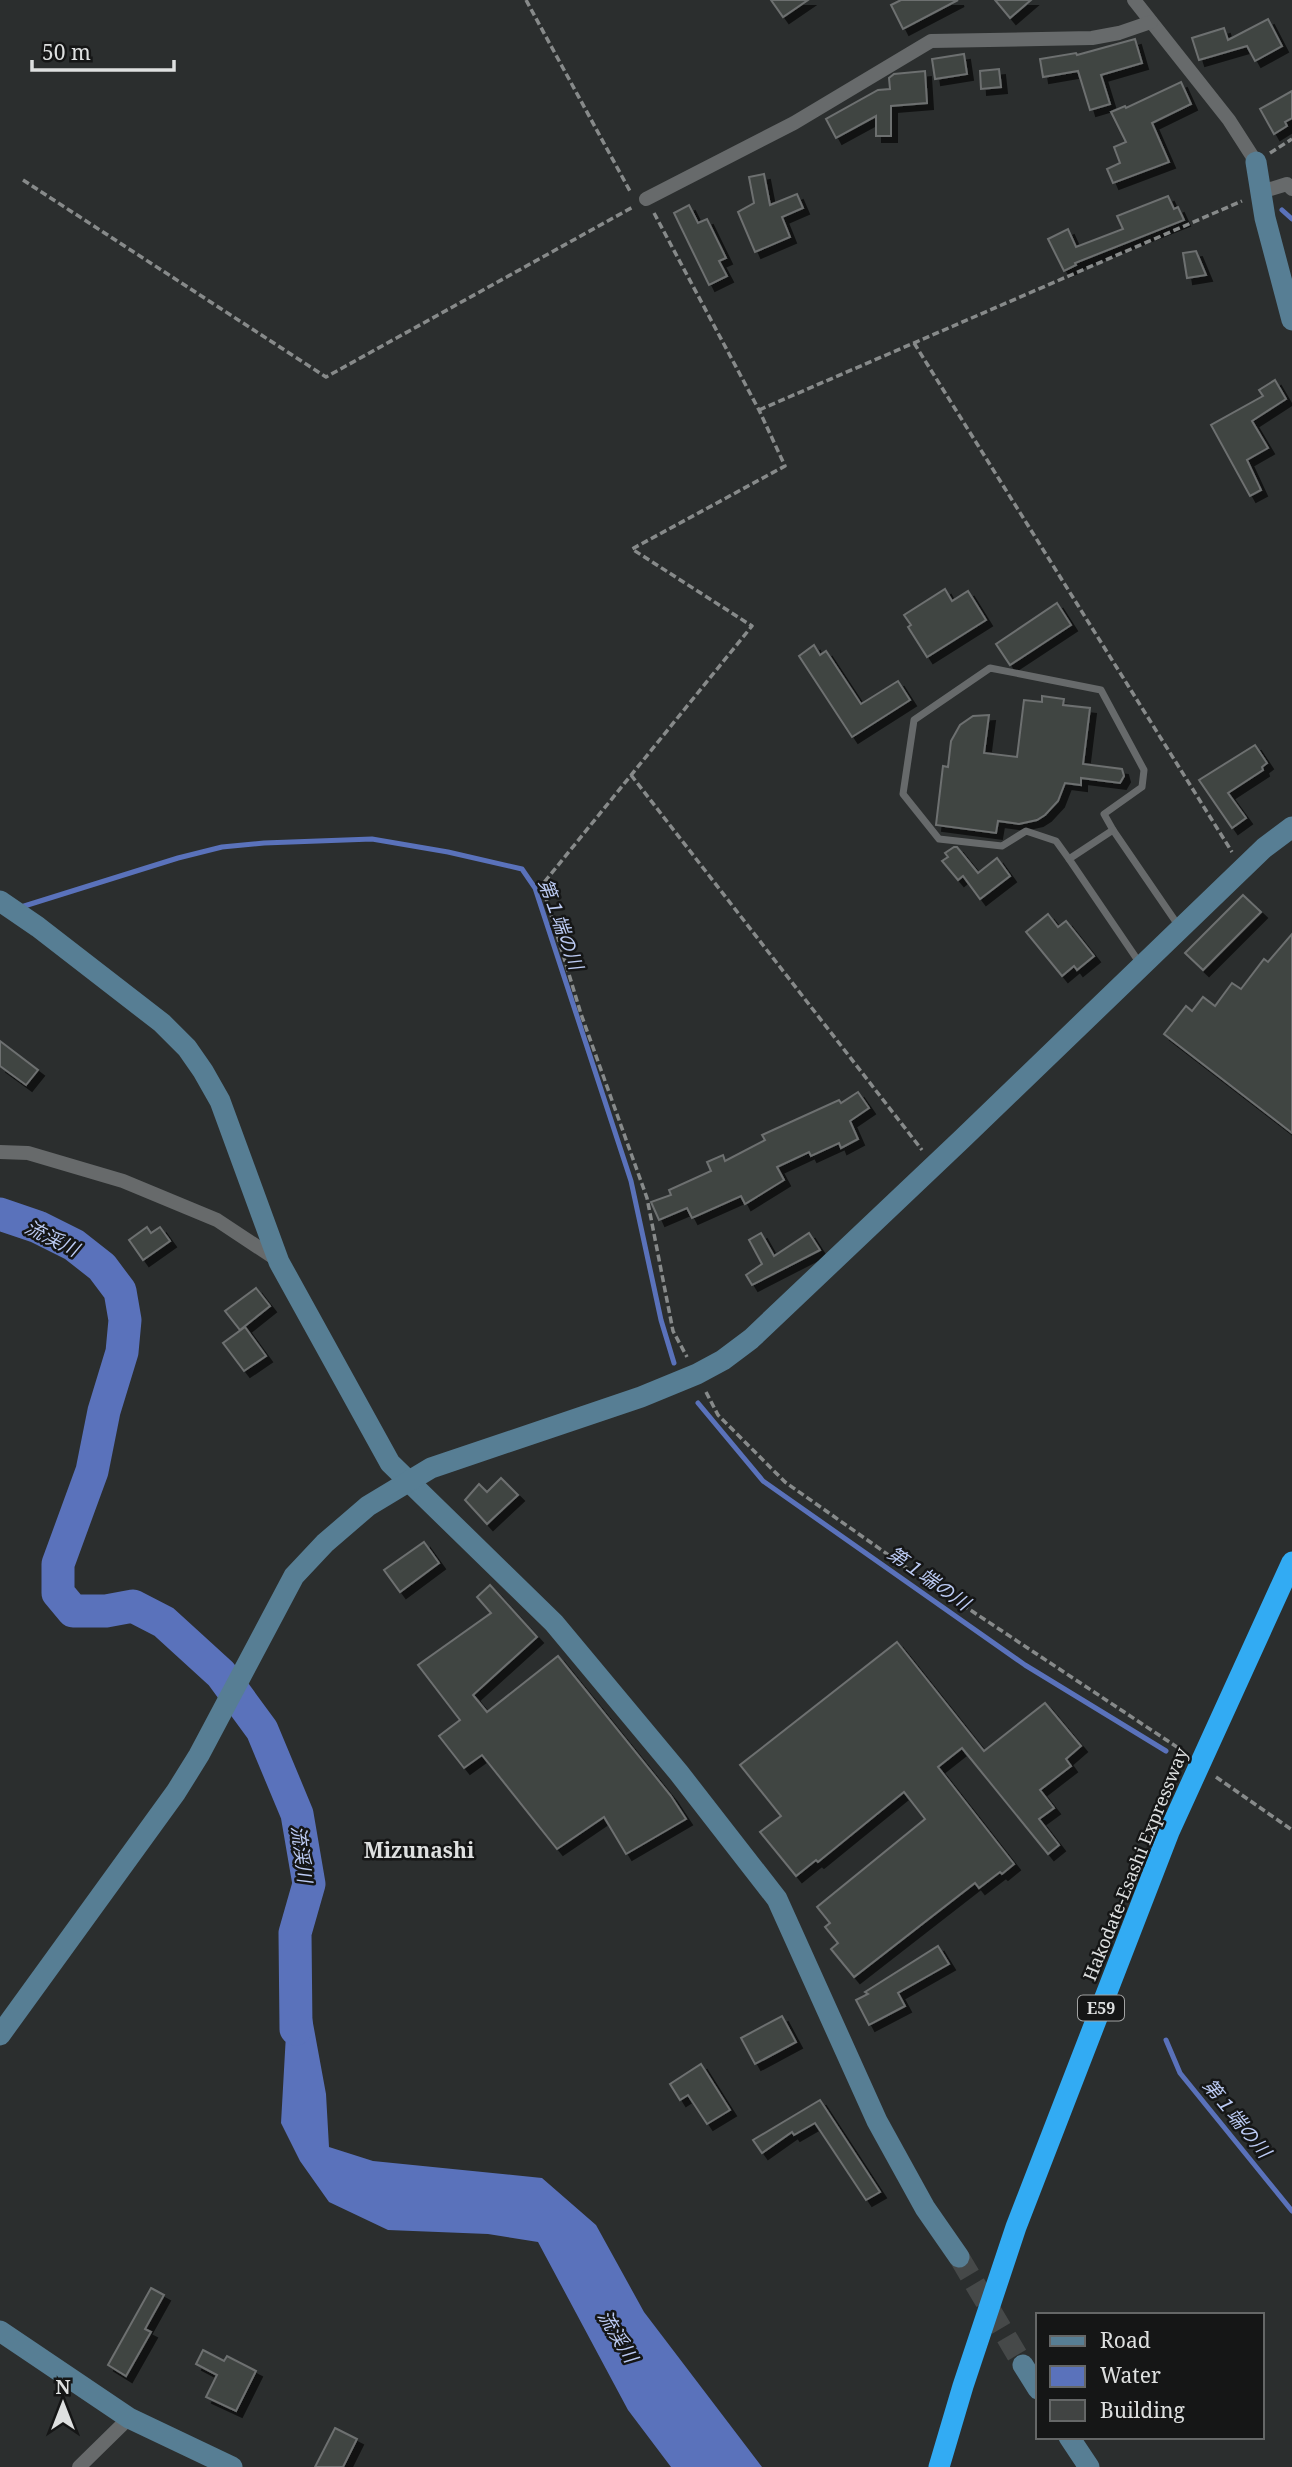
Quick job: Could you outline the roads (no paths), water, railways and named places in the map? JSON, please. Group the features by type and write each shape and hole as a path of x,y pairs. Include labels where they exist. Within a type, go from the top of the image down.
{"highway":[{"name":"Hakodate-Esashi Expressway","path":"939,2467 1016,2227 1169,1832 1292,1562"}],"street":[{"path":"1134,0 1230,120 1256,162 1279,274 1292,320"},
{"path":"646,199 794,123 931,41 1092,38 1119,33 1151,22"},
{"path":"1261,192 1287,184 1292,189"},
{"path":"0,2035 169,1802 199,1755 294,1576 310,1556 368,1506 432,1468 641,1397 723,1360 751,1339 934,1166 1264,848 1292,827"},
{"path":"0,901 115,986 162,1023 187,1048 220,1101 279,1262 390,1463 554,1623 679,1773 777,1899 877,2121 925,2208 959,2257"},
{"path":"0,1152 28,1153 123,1181 217,1220 279,1262"},
{"path":"0,2331 129,2418 232,2467"},
{"path":"1023,2365 1036,2386"},
{"path":"79,2467 129,2418"},
{"path":"1070,2439 1089,2467"}],"lane":[{"path":"1141,966 1056,841 1026,831 1002,846 939,839 903,794 914,720 990,668 1101,690 1144,770 1142,787 1104,814 1180,928"},
{"path":"1069,859 1113,830"}],"water":[{"path":"289,1981 308,1996 326,2094 329,2147 373,2161 542,2178 596,2225 644,2312 762,2467 671,2467 628,2410 538,2242 488,2234 388,2230 329,2202 300,2161 281,2123"}],"waterway":[{"path":"1282,210 1292,219"},
{"name":"第１端の川","path":"21,907 178,858 222,847 264,843 372,839 448,852 522,869 535,888 631,1181 661,1320 674,1363"},
{"name":"流渓川","path":"0,1214 38,1227 74,1245 102,1267 120,1291 125,1320 122,1352 104,1411 92,1471 58,1564 58,1593 73,1611 106,1611 133,1606 164,1622 221,1674 262,1730 297,1814 309,1884 295,1933 296,2029"},
{"name":"第１端の川","path":"698,1403 763,1481 1025,1665 1166,1751"},
{"name":"第１端の川","path":"1166,2040 1180,2073 1292,2211"}],"tunnel":[{"path":"959,2257 1023,2365"}],"district":[{"name":"Mizunashi","path":"419,1850"}]}
